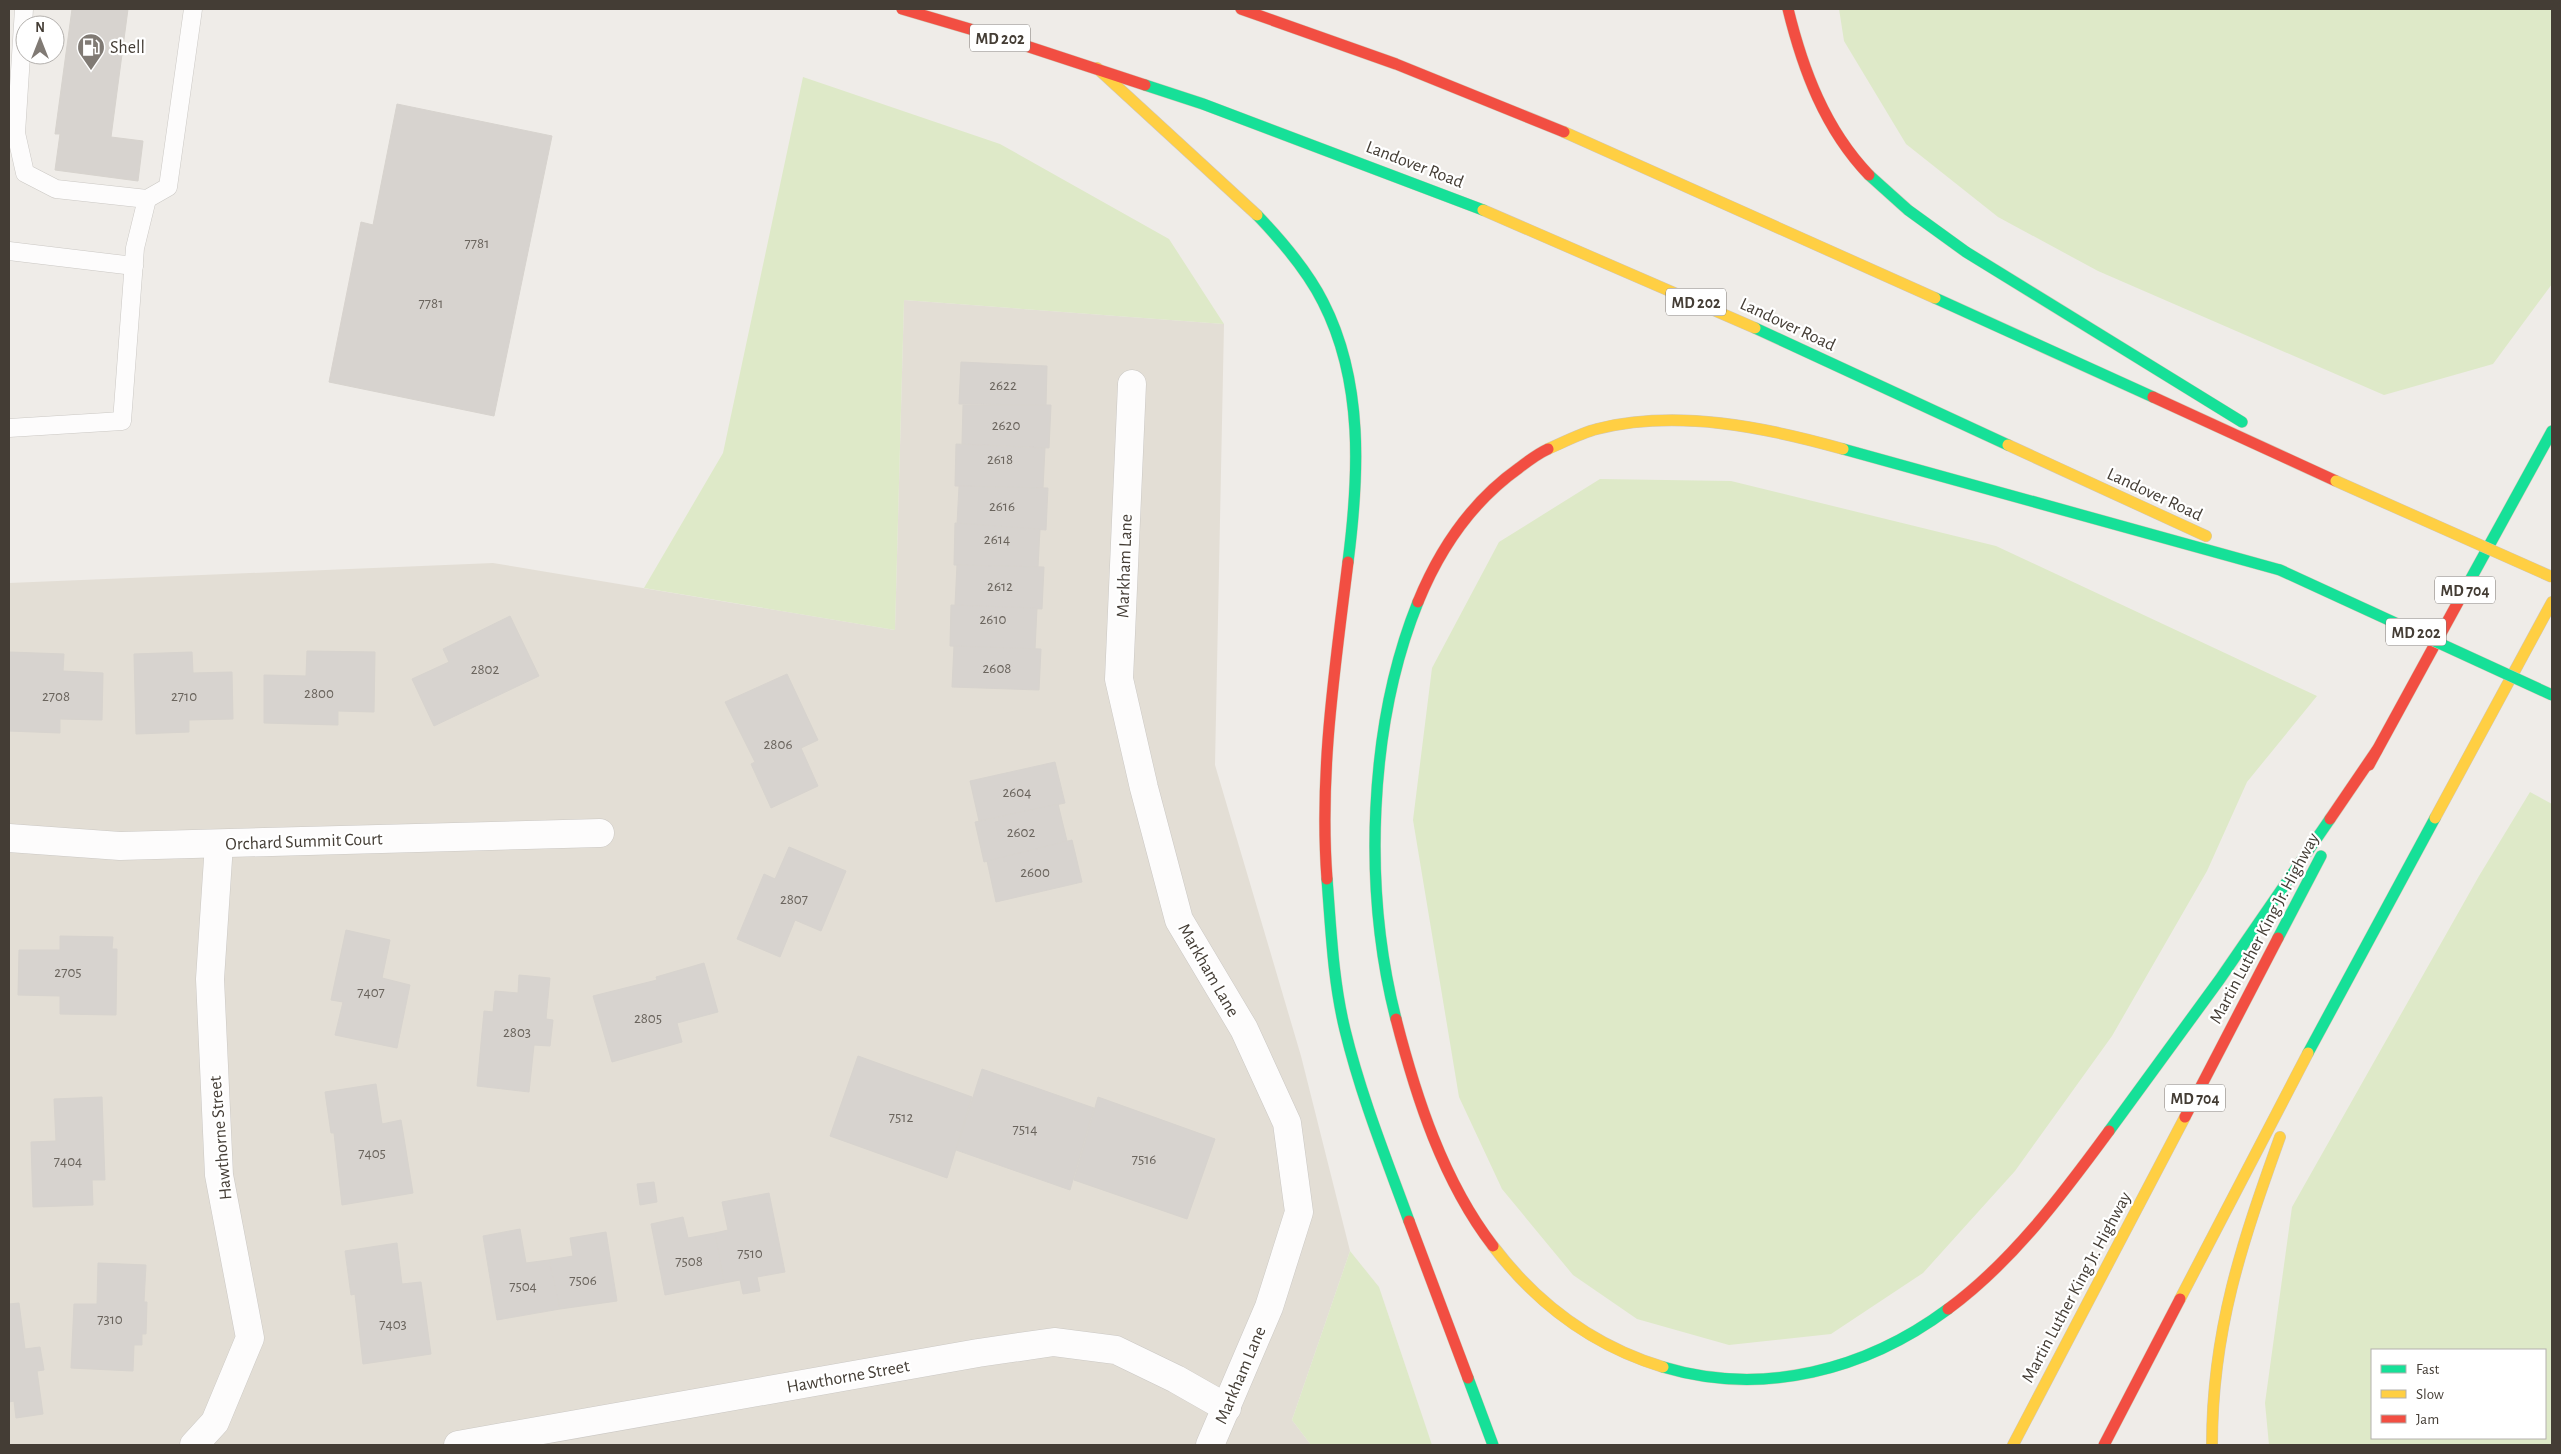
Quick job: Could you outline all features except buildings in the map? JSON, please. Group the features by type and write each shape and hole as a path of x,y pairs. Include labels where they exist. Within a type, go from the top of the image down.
{"main road":[{"name":"Landover Road","path":"902,9 1097,68 1203,104 1494,214 1707,306 2552,695"},
{"path":"1241,9 1370,54 1684,184 2336,481 2552,577"},
{"path":"1788,9 1804,66 1827,118 1856,161 1892,195 1929,226 1966,252 2336,481"},
{"path":"1097,68 1251,209 1282,241 1304,269 1323,301 1339,340 1351,387 1357,451 1353,522 1327,734 1324,787 1324,842 1333,961 1345,1029 1365,1102 1493,1445"},
{"path":"2280,570 1835,448 1728,424 1680,420 1639,422 1599,429 1561,443 1526,461 1496,484 1466,515 1443,547 1424,583 1409,621 1386,712 1376,821 1379,929 1399,1032 1431,1128 1466,1203 1485,1236 1536,1295 1565,1320 1599,1341 1632,1357 1670,1370 1704,1376 1756,1380 1809,1375 1843,1367 1877,1353 1933,1320 1990,1273 2017,1245 2094,1152 2184,1030 2377,750"},
{"name":"Martin Luther King Jr. Highway","path":"2013,1445 2377,750 2552,431"},
{"path":"2104,1445 2311,1048 2552,602"},
{"path":"2212,1445 2214,1367 2223,1312 2235,1266 2311,1048"}],"street":[{"name":"Markham Lane","path":"1132,384 1119,679 1144,788 1179,920 1244,1028 1287,1123 1299,1212 1269,1307 1210,1445"},
{"name":"Orchard Summit Court","path":"9,838 120,846 600,833"},
{"name":"Hawthorne Street","path":"194,1445 214,1422 250,1338 219,1175 210,979 219,844"},
{"name":"Hawthorne Street","path":"458,1445 978,1353 1054,1342 1116,1350 1176,1379 1227,1408"}],"lane":[{"path":"24,9 16,133 25,173 56,189 147,199 168,187 192,9"},
{"path":"9,428 122,421 136,248 147,199"},
{"path":"9,250 134,266"}],"shaded area":[{"path":"904,300 1224,324 1215,765 1301,1056 1350,1251 1292,1420 1311,1445 9,1445 9,583 493,563 895,630"}],"green space":[{"path":"1839,9 2552,9 2552,284 2493,364 2384,395 2098,271 1998,217 1906,144 1844,41"},
{"path":"803,77 1000,144 1169,239 1224,324 904,300 895,630 644,588 723,453"},
{"path":"1600,479 1731,481 1996,546 2317,696 2247,782 2207,871 2112,1036 2015,1171 1923,1273 1831,1334 1729,1345 1637,1319 1573,1275 1502,1189 1459,1097 1413,820 1432,668 1499,542"},
{"path":"2530,792 2552,804 2552,1445 2269,1445 2265,1403 2292,1207 2479,876"},
{"path":"1350,1251 1379,1287 1432,1445 1311,1445 1292,1420"}],"traffic: fast":[{"path":"1145,85 1203,104 1483,210"},
{"path":"1869,175 1908,210 1966,252 2242,422"},
{"path":"1257,215 1293,256 1317,290 1336,333 1346,364 1352,397 1356,463 1355,496 1348,562"},
{"path":"1935,298 2153,397"},
{"path":"1755,328 2008,445"},
{"path":"2463,593 2552,431"},
{"path":"1843,449 2280,570"},
{"path":"2280,570 2552,695"},
{"path":"1396,1019 1385,969 1378,917 1375,863 1376,809 1380,754 1389,701 1401,650 1418,602"},
{"path":"2308,1053 2435,818"},
{"path":"2109,1131 2220,979 2330,819"},
{"path":"2278,938 2321,856"},
{"path":"1327,879 1335,974 1345,1030 1366,1103 1409,1221"},
{"path":"1663,1367 1701,1376 1738,1379 1776,1378 1812,1372 1848,1362 1883,1348 1916,1330 1948,1309"},
{"path":"1468,1378 1493,1445"}],"traffic: slow":[{"path":"1097,68 1257,215"},
{"path":"1564,132 1935,298"},
{"path":"1483,210 1755,328"},
{"path":"1548,449 1597,429 1627,423 1658,421 1721,423 1783,434 1843,449"},
{"path":"2008,445 2206,536"},
{"path":"2336,481 2552,577"},
{"path":"2435,818 2552,602"},
{"path":"2180,1299 2308,1053"},
{"path":"2013,1445 2185,1117"},
{"path":"2212,1445 2213,1403 2223,1325 2253,1214 2280,1137"},
{"path":"1493,1246 1528,1286 1548,1304 1590,1335 1638,1358 1663,1367"}],"traffic: jam":[{"path":"902,9 1014,42 1145,85"},
{"path":"1241,9 1396,64 1564,132"},
{"path":"1788,9 1801,54 1818,98 1840,138 1869,175"},
{"path":"2153,397 2336,481"},
{"path":"1418,602 1436,563 1472,511 1502,481 1548,449"},
{"path":"1327,879 1325,839 1327,760 1348,562"},
{"path":"2369,765 2463,593"},
{"path":"2330,819 2377,750"},
{"path":"2185,1117 2278,938"},
{"path":"1396,1019 1422,1108 1433,1137 1460,1194 1475,1221 1493,1246"},
{"path":"1948,1309 1994,1270 2015,1249 2054,1203 2109,1131"},
{"path":"1409,1221 1468,1378"},
{"path":"2104,1445 2180,1299"}],"place":[{"name":"Shell","path":"91,71"}]}
